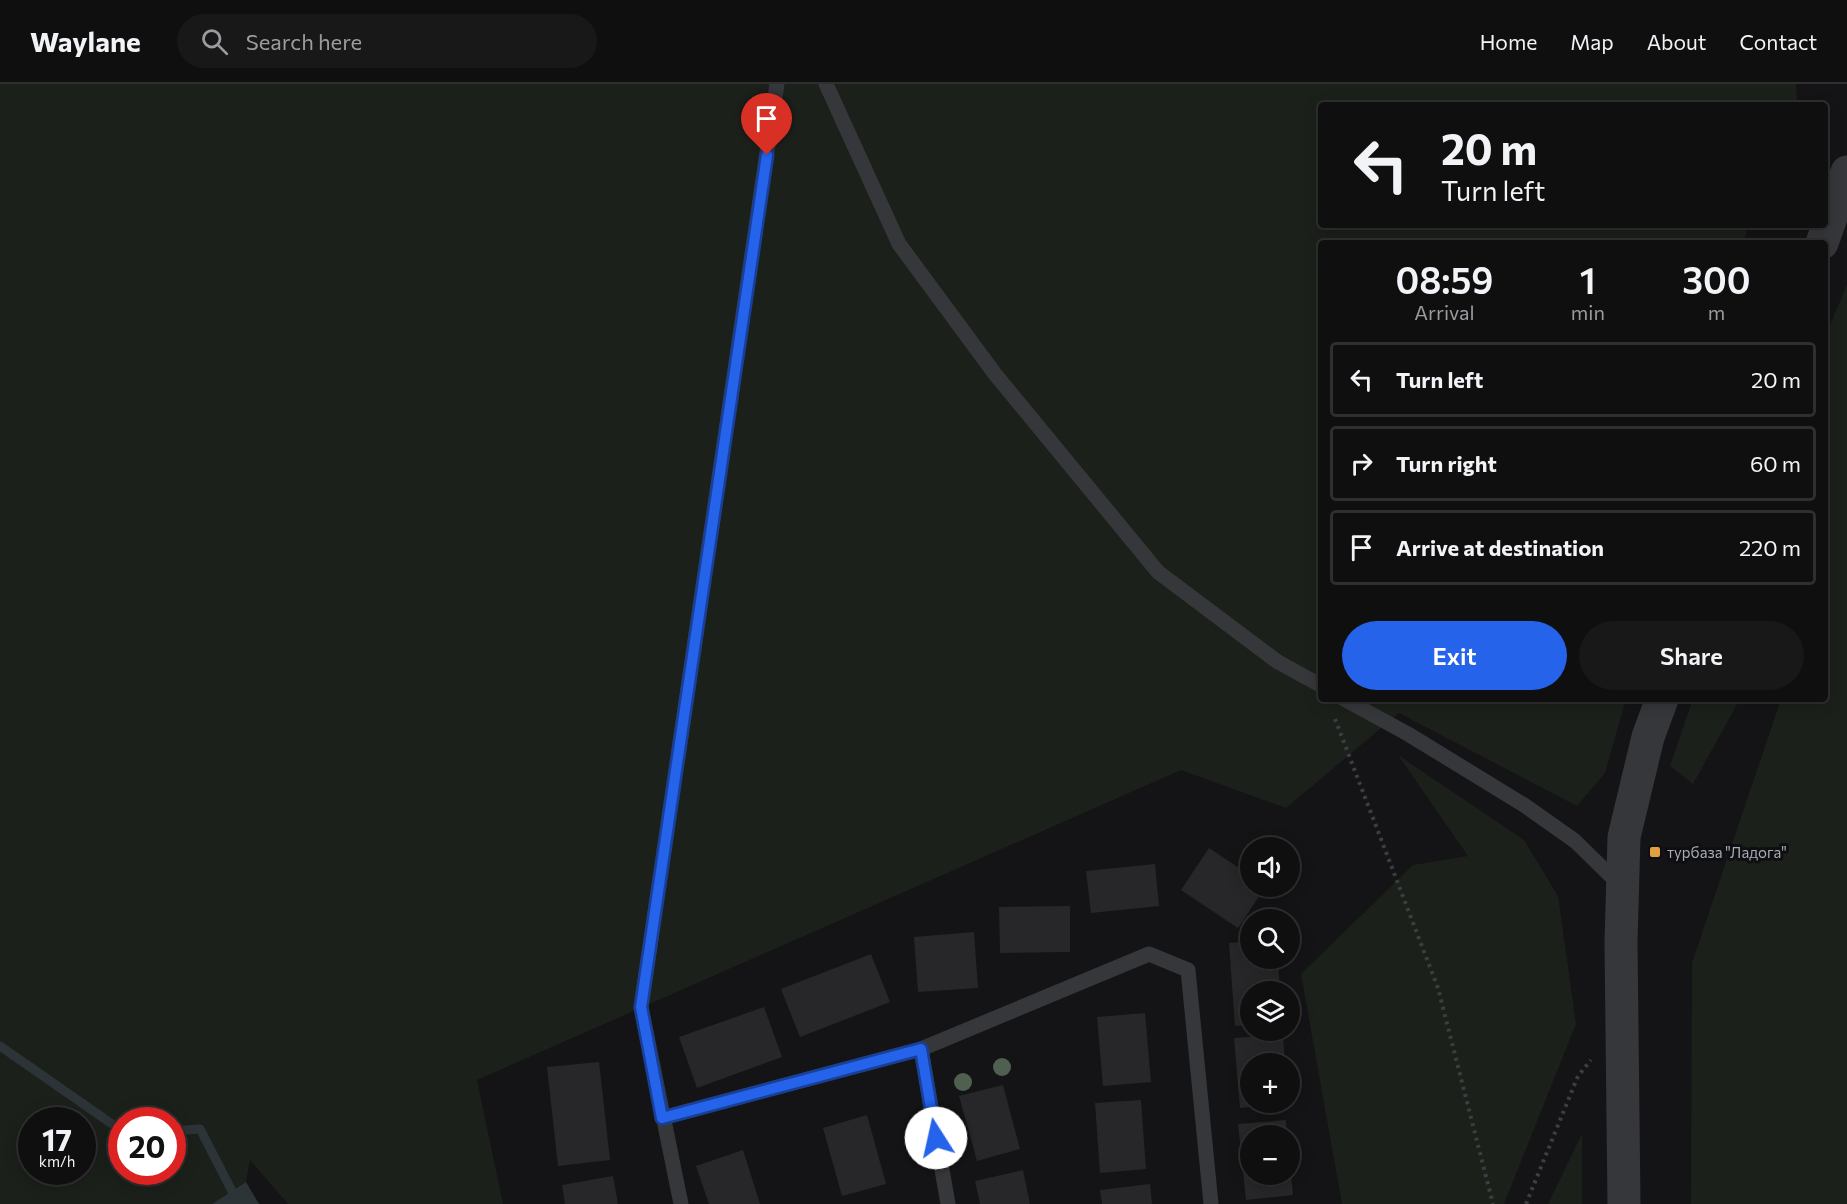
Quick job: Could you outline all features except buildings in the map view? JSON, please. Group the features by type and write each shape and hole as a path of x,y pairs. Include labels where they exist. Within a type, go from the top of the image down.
{"street":[{"path":"1828,226 1847,172"},
{"path":"1624,1204 1621,886 1624,837 1648,737 1661,702"}],"lane":[{"path":"681,1204 641,1007 777,84"},
{"path":"826,84 899,244 995,374 1158,572 1278,662 1318,684"},
{"path":"1349,702 1408,734 1524,805 1575,841 1621,886"},
{"path":"662,1118 921,1049 1149,954 1188,970 1211,1204"},
{"path":"921,1049 948,1204"}],"path":[{"path":"1331,710 1438,988 1493,1204"},
{"path":"1526,1204 1578,1076 1621,1023"}],"shaded area":[{"path":"0,84 1796,84 1797,102 1318,102 1318,228 1747,228 1745,240 1318,240 1318,702 1625,702 1605,773 1577,806 1399,713 1286,808 1181,770 477,1080 503,1204 288,1204 250,1160 246,1182 212,1204 0,1204"},
{"path":"1847,285 1847,1204 1691,1204 1692,963 1780,702 1828,702 1828,329"},
{"path":"1692,702 1738,702 1693,784 1670,766"},
{"path":"1398,755 1524,840 1558,896 1576,1024 1504,1204 1342,1204 1301,974 1413,865 1468,856"},
{"path":"1582,1134 1582,1204 1548,1204"},
{"path":"246,1182 259,1204 212,1204"}],"waterway":[{"path":"0,1046 108,1121"},
{"path":"186,1130 200,1129 232,1191"}],"place":[{"name":"турбаза \"Ладога\"","path":"1655,852"}],"route":[{"path":"767,155 641,1007 662,1118 921,1049 936,1138"}]}
